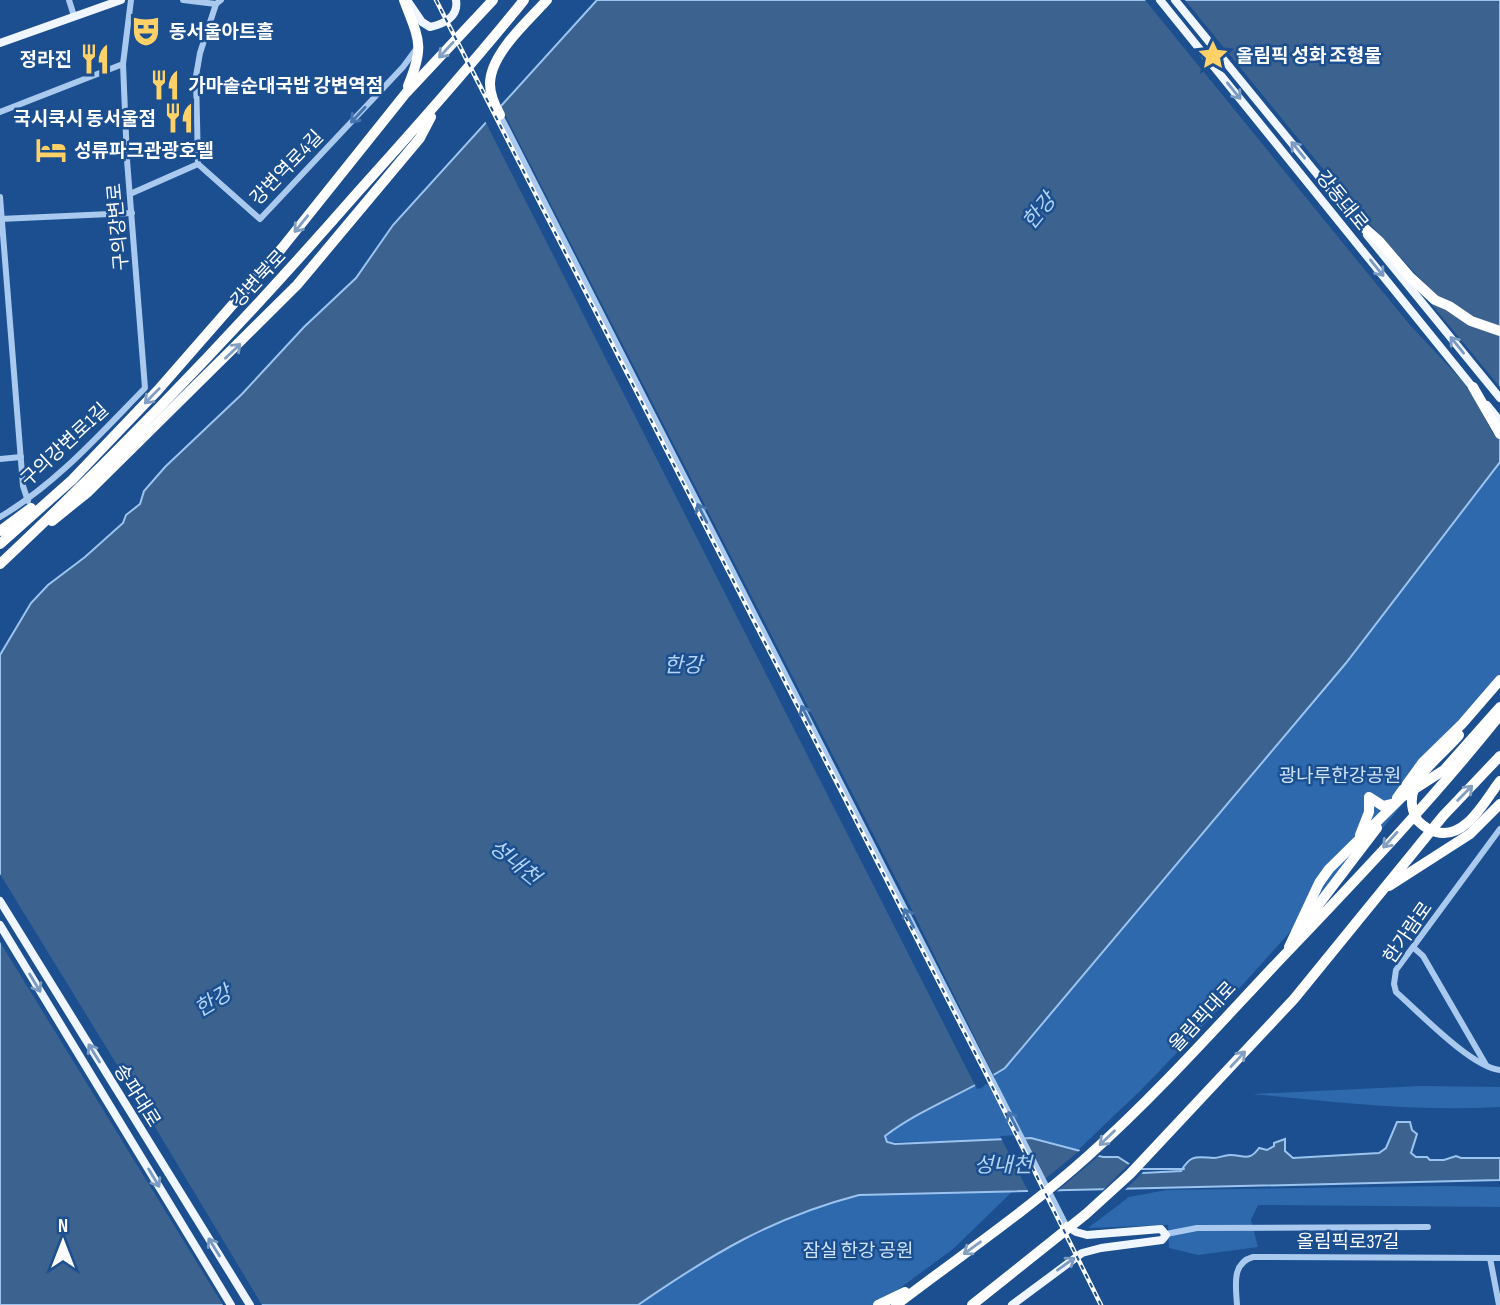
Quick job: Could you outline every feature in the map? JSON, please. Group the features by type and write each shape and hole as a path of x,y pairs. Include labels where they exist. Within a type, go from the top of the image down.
{"highway":[{"path":"405,0 419,46 419,58 406,93"},
{"name":"강변북로","path":"0,562 169,399 292,267 524,0"},
{"path":"503,25 531,0"},
{"path":"500,115 490,85 495,62 547,0"},
{"name":"강변북로","path":"0,544 72,480 158,390 282,248 406,93 491,2"},
{"path":"0,562 97,483 261,323 297,285 420,138 439,101"},
{"path":"1353,218 1379,241 1435,300 1482,326 1500,331"},
{"path":"1473,387 1500,434"},
{"path":"0,531 72,480"},
{"path":"1302,938 1319,904 1416,771 1500,680"},
{"path":"1500,687 1417,782 1412,794 1413,810 1420,823 1430,830 1454,832 1469,821 1500,781"},
{"path":"1285,955 1319,883 1396,803 1444,770 1500,707"},
{"name":"올림픽대로","path":"895,1305 1023,1210 1088,1156 1156,1091 1302,938 1471,751 1500,715"},
{"path":"972,1305 1086,1214 1130,1174 1294,999 1443,816 1500,756"},
{"path":"1359,839 1369,812 1369,797 1383,806 1396,803"},
{"path":"1383,890 1470,834 1500,804"},
{"path":"877,1305 922,1285"}],"main road":[{"path":"0,43 121,0"},
{"path":"405,0 422,22 430,27 441,25 453,16 456,0"},
{"name":"강동대로","path":"1160,0 1500,421"},
{"name":"강동대로","path":"1175,0 1500,398"},
{"name":"송파대로","path":"0,901 250,1305"},
{"name":"송파대로","path":"0,925 231,1305"},
{"path":"1012,1305 1082,1253 1162,1240 1166,1234 1161,1229 1087,1235 1069,1228"}],"street":[{"path":"69,0 74,16"},
{"name":"구의강변로","path":"131,0 123,64 145,388"},
{"path":"130,194 198,164 196,76 200,53 218,2 183,0"},
{"name":"강변역로4길","path":"198,164 260,219 403,67 419,46"},
{"path":"0,112 123,64"},
{"path":"500,115 1069,1228"},
{"path":"0,197 23,486 28,501"},
{"path":"0,219 132,213"},
{"name":"구의강변로1길","path":"0,517 28,501 74,460 145,388"},
{"path":"0,459 21,457"},
{"name":"한가람로","path":"1488,1069 1467,1055 1396,992 1394,984 1396,970 1500,829"},
{"path":"1414,948 1423,956 1488,1069 1500,1070"},
{"path":"1166,1234 1197,1228 1428,1227"},
{"name":"올림픽로37길","path":"1237,1305 1237,1270 1247,1259 1253,1257 1500,1258"},
{"path":"1490,1258 1499,1305"}],"green space":[{"name":"광나루한강공원","path":"1500,462 1500,683 1388,822 1246,981 1140,1091 1078,1150 1040,1140 887,1142 885,1136 914,1117 1005,1068 1346,663"},
{"path":"1421,1086 1500,1087 1500,1107 1407,1107 1252,1094"},
{"path":"1500,1187 1500,1207 1258,1205 1251,1220 1258,1247 1198,1255 1169,1248 1168,1225 1088,1228 1129,1197 1166,1190"},
{"name":"잠실 한강 공원","path":"1014,1190 953,1249 877,1305 638,1305 700,1262 745,1237 832,1202 859,1195"}],"water":[{"name":"한강","path":"597,0 1500,0 1500,462 1346,663 1005,1068 914,1117 885,1136 887,1142 895,1144 1031,1138 1103,1157 1118,1157 1143,1173 1181,1171 1188,1162 1198,1157 1246,1157 1259,1148 1267,1150 1274,1146 1274,1143 1285,1139 1285,1151 1293,1158 1379,1153 1386,1148 1397,1122 1410,1122 1412,1130 1417,1134 1411,1153 1416,1157 1427,1157 1430,1160 1444,1160 1456,1156 1500,1158 1500,1180 859,1195 770,1226 717,1254 638,1305 0,1305 0,655 31,603 48,585 123,523 126,515 140,504 144,491 165,467 242,394 304,327 356,278 393,225"}],"pier":[{"path":"1145,0 1185,0 1355,208 1424,283 1423,294 1500,387 1500,433 1493,434 1470,389 1409,324"},
{"path":"499,103 910,906 995,1078 981,1088 977,1089 484,119"},
{"path":"0,874 262,1305 223,1305 0,942"},
{"path":"1023,1135 1045,1179 1083,1148 1102,1153 1055,1193 1029,1193 1000,1136"},
{"path":"1132,1161 1146,1169 1124,1191 1101,1192"}],"waterway":[{"name":"성내천","path":"1141,1169 1184,1169"}],"railway":[{"path":"436,0 988,1078 1101,1305"}],"place":[{"name":"동서울아트홀","path":"146,31"},
{"name":"올림픽 성화 조형물","path":"1213,55"},
{"name":"정라진","path":"95,59"},
{"name":"가마솥순대국밥 강변역점","path":"165,85"},
{"name":"국시쿡시 동서울점","path":"179,118"},
{"name":"성류파크관광호텔","path":"51,150"}]}
